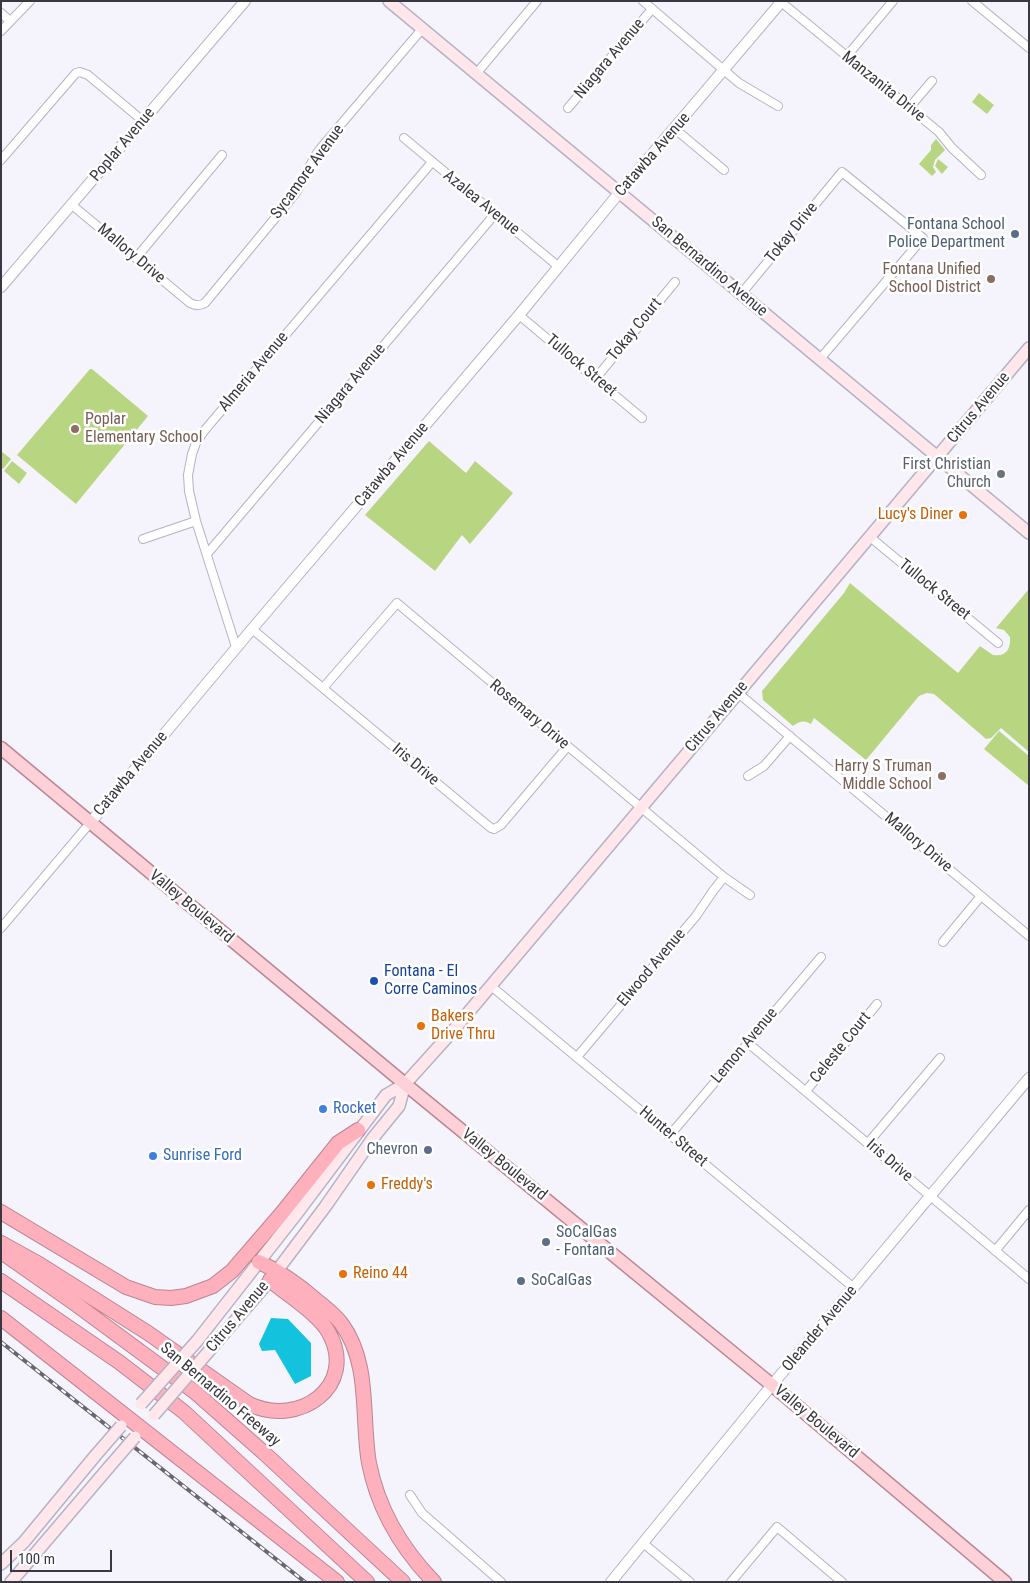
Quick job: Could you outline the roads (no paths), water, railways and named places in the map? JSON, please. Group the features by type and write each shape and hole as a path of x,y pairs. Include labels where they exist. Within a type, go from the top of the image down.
{"highway":[{"path":"1,1212 126,1287 154,1296 171,1298 186,1296 213,1286 232,1271 338,1143 358,1130"},
{"path":"1,1243 148,1333 249,1404 266,1410 287,1412 301,1409 324,1392 333,1376 336,1352 330,1334 320,1321 260,1262"},
{"name":"San Bernardino Freeway","path":"1,1252 195,1392 263,1452 403,1582"},
{"path":"273,1275 294,1281 336,1317 347,1331 354,1345 360,1367 366,1438 374,1484 388,1518 408,1553 434,1582"},
{"path":"1,1281 119,1362 184,1412 367,1582"},
{"path":"1,1318 125,1422 337,1582"}],"main road":[{"name":"San Bernardino Avenue","path":"389,1 1029,533"},
{"name":"Citrus Avenue","path":"1,1564 24,1542 95,1456 197,1341 260,1262 386,1095 404,1084 451,1033 1029,348"},
{"name":"Valley Boulevard","path":"1,748 404,1084 772,1385 1006,1582"},
{"name":"Citrus Avenue","path":"11,1582 273,1275 373,1138 399,1106 404,1084"}],"street":[{"path":"1,31 30,1"},
{"name":"Poplar Avenue","path":"1,287 245,1"},
{"path":"476,74 536,1"},
{"path":"643,1 724,70 778,106"},
{"path":"846,57 892,1"},
{"path":"972,1 1029,48"},
{"name":"Manzanita Drive","path":"782,2 940,133 952,148 981,175"},
{"name":"Catawba Avenue","path":"1,928 236,647 782,2"},
{"name":"Niagara Avenue","path":"568,108 652,9"},
{"path":"1,13 10,21"},
{"name":"Sycamore Avenue","path":"190,303 201,305 209,298 295,194 320,149 422,29"},
{"path":"1,160 72,76 80,72 85,73 143,121"},
{"path":"909,108 932,81"},
{"path":"675,129 724,170"},
{"name":"Azalea Avenue","path":"404,138 559,267"},
{"path":"136,258 222,155"},
{"name":"Almeria Avenue","path":"236,647 196,521 189,490 188,475 196,443 204,431 432,162"},
{"name":"Tokay Drive","path":"741,294 842,172 923,238 820,359"},
{"name":"Mallory Drive","path":"72,205 190,303"},
{"name":"Niagara Avenue","path":"208,554 495,214"},
{"name":"Tokay Court","path":"596,378 675,282"},
{"name":"Tullock Street","path":"519,315 642,418"},
{"path":"143,539 196,521"},
{"name":"Tullock Street","path":"870,538 998,643"},
{"name":"Rosemary Drive","path":"323,688 397,603 724,877 750,895"},
{"name":"Iris Drive","path":"252,629 487,827 494,829 501,825 567,747"},
{"name":"Mallory Drive","path":"738,692 1029,936"},
{"path":"748,776 764,766 790,736"},
{"name":"Elwood Avenue","path":"577,1057 692,922 724,877"},
{"path":"943,942 981,896"},
{"name":"Lemon Avenue","path":"670,1135 821,957"},
{"name":"Hunter Street","path":"491,986 854,1288"},
{"name":"Celeste Court","path":"806,1091 877,1004"},
{"name":"Iris Drive","path":"748,1043 1029,1279"},
{"path":"868,1143 940,1058"},
{"name":"Oleander Avenue","path":"611,1582 772,1385 1029,1078"},
{"path":"995,1251 1029,1210"},
{"path":"410,1495 422,1514 501,1582"},
{"path":"731,1582 777,1528 842,1582"},
{"path":"643,1543 690,1582"}],"water":[{"path":"271,1318 288,1319 311,1343 311,1376 295,1384 275,1350 262,1351 259,1344"}],"railway":[{"path":"1,1342 305,1582"}],"place":[{"name":"Fontana School Police Department","path":"1015,234"},
{"name":"Fontana Unified School District","path":"991,279"},
{"name":"Poplar Elementary School","path":"75,429"},
{"name":"First Christian Church","path":"1001,474"},
{"name":"Lucy's Diner","path":"963,515"},
{"name":"Harry S Truman Middle School","path":"942,776"},
{"name":"Fontana - El Corre Caminos","path":"374,981"},
{"name":"Bakers Drive Thru","path":"421,1026"},
{"name":"Rocket","path":"323,1109"},
{"name":"Chevron","path":"428,1150"},
{"name":"Sunrise Ford","path":"153,1156"},
{"name":"Freddy's","path":"371,1185"},
{"name":"SoCalGas - Fontana","path":"546,1242"},
{"name":"Reino 44","path":"343,1274"},
{"name":"SoCalGas","path":"521,1281"}]}
